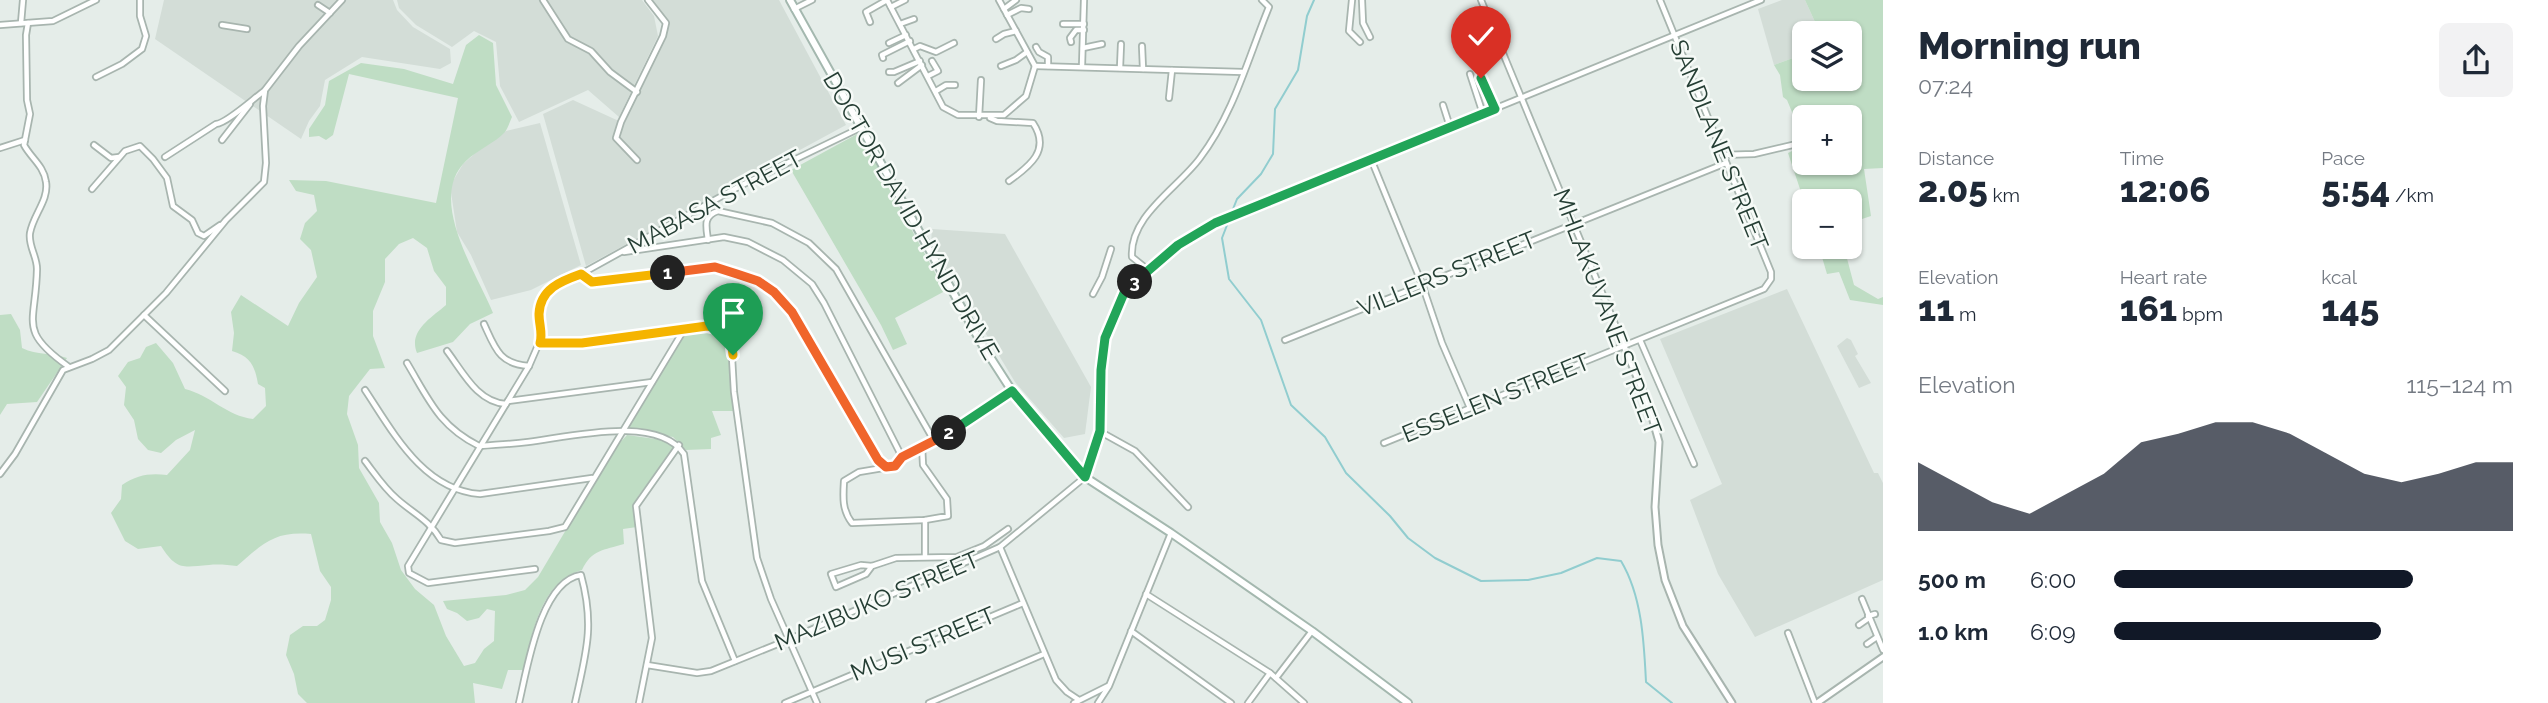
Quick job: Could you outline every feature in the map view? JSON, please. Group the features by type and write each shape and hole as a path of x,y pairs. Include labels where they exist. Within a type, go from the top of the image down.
{"main road":[{"name":"DOCTOR DAVID HYND DRIVE","path":"790,0 948,286 1012,391 1085,477 1312,631 1408,703"}],"street":[{"path":"21,23 23,0"},
{"path":"0,25 53,21 96,0"},
{"path":"96,77 122,64 142,49 146,36 140,16 140,0"},
{"path":"222,140 299,46 342,0"},
{"path":"543,0 568,38 590,51 610,72 637,92"},
{"path":"637,160 616,138 621,122 663,36 666,23 648,0"},
{"path":"794,9 811,0"},
{"path":"870,22 866,12 887,0 943,107 950,112 979,117 1004,115 1026,96 1035,66 999,0"},
{"path":"891,7 905,0"},
{"path":"1006,12 1016,0"},
{"path":"1082,66 1084,0"},
{"path":"1147,270 1132,257 1131,247 1138,229 1150,212 1200,159 1226,118 1269,6 1262,0"},
{"path":"1352,0 1349,31 1360,42"},
{"path":"1362,0 1363,23 1370,37"},
{"name":"MHLAKUVANE STREET","path":"1480,0 1649,406 1659,442 1655,507 1658,545 1665,580 1683,626 1732,703"},
{"name":"SANDLANE STREET","path":"1660,0 1771,272 1771,279 1764,289"},
{"path":"1085,477 1100,431 1101,370 1105,338 1124,293 1178,245 1215,223 1761,0"},
{"path":"318,5 330,13"},
{"path":"1006,12 1028,9"},
{"path":"900,24 914,19"},
{"path":"0,148 24,140 29,131 26,35 28,23"},
{"path":"1063,24 1084,27"},
{"path":"222,25 247,29"},
{"path":"1071,42 1070,38 1076,30 1084,27"},
{"path":"996,38 1016,31"},
{"path":"889,43 906,35"},
{"path":"883,58 882,55 909,41"},
{"path":"914,50 919,46 936,52 954,43"},
{"path":"1083,48 1102,44"},
{"path":"1120,68 1121,44"},
{"path":"1142,46 1143,69"},
{"path":"1036,47 1048,57 1048,66"},
{"path":"1495,109 1474,59 1499,47"},
{"path":"1001,66 1027,52"},
{"path":"928,76 938,71 932,61"},
{"path":"889,72 921,63"},
{"path":"898,83 921,63"},
{"path":"1035,66 1243,72"},
{"path":"1169,98 1172,70"},
{"path":"1470,74 1483,114"},
{"path":"979,117 981,80"},
{"path":"936,91 946,85 955,85"},
{"path":"0,474 15,454 64,370 109,350 166,293 226,220 264,182 265,90"},
{"path":"165,157 216,124 222,123 239,108 251,103"},
{"path":"1443,105 1450,127"},
{"path":"989,117 997,121 1033,123 1041,135 1034,159 1009,181"},
{"name":"MABASA STREET","path":"535,569 428,583 409,573 408,566 529,366 542,336 539,313 545,294 563,280 581,274 740,187 860,128"},
{"path":"24,140 26,148 39,164 46,186 29,239 37,268 34,333 48,351 69,367"},
{"path":"94,145 111,158 120,157"},
{"path":"92,189 125,151 141,146 167,178 173,206 192,220 201,236 226,220"},
{"path":"1723,155 1754,154 1792,146"},
{"path":"1371,159 1470,408"},
{"name":"VILLERS STREET","path":"1285,340 1726,163"},
{"path":"708,240 707,218 710,213 718,211 772,223 808,243 836,269 933,439"},
{"path":"618,253 724,237 748,242 783,260 812,284 830,314 902,457"},
{"path":"1093,293 1102,277 1111,249"},
{"path":"581,274 592,282 715,267 758,281 774,292 792,312 878,460 886,467"},
{"name":"ESSELEN STREET","path":"1384,443 1764,289"},
{"path":"144,315 225,391"},
{"path":"484,324 496,350 506,361 529,366"},
{"path":"365,461 383,486 432,525 441,540 455,543 565,527 685,327"},
{"path":"540,343 582,343 685,327 715,328 731,340 734,392 757,558 771,599 817,703"},
{"path":"1640,340 1694,464"},
{"path":"447,351 482,397 491,401 507,402 653,382"},
{"path":"407,363 448,427 460,437 479,446 624,431 663,437 678,445 684,454 702,581 735,661"},
{"path":"365,390 411,458 421,468 463,493 480,494 593,477"},
{"path":"922,446 923,465 947,499 948,516 925,520 852,523 843,501 844,481 859,472 895,466 902,457 933,439 955,430 1012,391"},
{"path":"1100,431 1135,452 1188,507"},
{"path":"639,703 652,638 636,506 678,445"},
{"name":"MAZIBUKO STREET","path":"647,665 697,673 711,671 790,639 1000,547 1085,477"},
{"path":"925,520 925,556"},
{"path":"872,566 866,574 836,587 831,574 896,558 957,558 984,546 1008,529"},
{"path":"1098,703 1109,686 1171,533"},
{"path":"1000,547 1056,680 1077,701 1109,686"},
{"path":"853,567 857,579"},
{"path":"519,703 538,625 554,596 565,583 573,576 581,575 588,604 589,636 575,703"},
{"path":"1146,594 1270,673 1304,703"},
{"path":"1862,599 1883,650"},
{"name":"MUSI STREET","path":"785,703 1023,603"},
{"path":"1859,625 1875,614"},
{"path":"1131,631 1231,703"},
{"path":"1276,678 1312,631"},
{"path":"1788,633 1816,703 1883,657"},
{"path":"1867,644 1877,637"},
{"path":"929,703 1044,653"},
{"path":"1248,703 1270,673"}],"shaded area":[{"path":"164,0 393,0 397,10 413,27 450,49 451,63 440,69 362,57 325,80 320,106 301,139 155,39"},
{"path":"397,0 642,0 654,16 658,36 619,117 588,90 519,122 500,86 496,42 474,31 452,47 416,25 399,8"},
{"path":"652,0 779,0 846,125 586,266 543,114 573,100 621,122 666,21"},
{"path":"1782,0 1805,0 1815,21 1792,21 1792,58 1774,65 1758,9"},
{"path":"540,123 581,265 531,290 491,300 471,255 457,232 450,186 463,164 480,149 506,131"},
{"path":"932,229 1005,234 1091,387 1085,434 1064,438 1015,382 931,243"},
{"path":"1787,289 1874,473 1878,473 1883,483 1883,580 1755,637 1718,574 1690,500 1722,484 1660,339"},
{"path":"1847,338 1851,340 1858,354 1855,356 1871,383 1859,388 1837,346"}],"green space":[{"path":"1805,0 1883,0 1883,168 1864,169 1871,216 1862,219 1862,189 1800,189 1795,175 1862,175 1862,105 1792,105 1792,112 1783,97 1780,75 1774,65 1792,58 1792,91 1862,91 1862,21 1815,21"},
{"path":"479,35 493,43 496,85 512,117 501,136 466,161 455,177 451,195 458,236 493,313 470,324 453,342 417,353 415,345 418,332 446,305 446,287 434,271 427,248 413,238 399,244 385,259 385,282 373,311 373,336 385,368 370,369 349,396 347,414 358,445 359,468 379,503 380,522 392,543 401,570 415,589 434,605 446,636 464,666 475,663 484,649 494,641 495,611 487,609 479,618 467,621 447,609 443,601 506,595 525,590 538,577 614,449 627,435 663,440 676,446 639,495 634,505 637,527 623,529 624,544 594,555 582,570 556,585 540,611 523,670 508,670 502,689 473,683 475,703 307,703 298,694 286,655 290,635 303,626 317,626 325,620 331,600 331,587 320,571 311,534 288,534 270,540 237,566 181,566 172,560 161,546 138,549 125,541 111,513 121,499 122,485 143,476 167,475 190,450 195,430 176,440 161,453 148,450 138,439 134,420 124,405 126,387 118,376 128,362 140,358 146,347 156,343 173,363 185,389 235,414 253,419 266,406 265,388 258,384 253,367 247,359 232,351 234,333 231,312 241,295 288,326 299,303 317,277 311,250 300,239 305,223 317,211 314,195 296,191 289,180 326,181 436,203 458,98 349,74 333,135 326,140 319,136 309,137 309,129 325,105 329,81 361,63 404,69 453,84 466,45"},
{"path":"859,133 945,291 895,318 907,344 893,350 791,170"},
{"path":"1823,259 1847,259 1854,285 1878,299 1883,297 1883,305 1850,300 1839,272 1827,274"},
{"path":"11,314 20,330 22,348 67,358 37,402 7,404 0,415 0,315"},
{"path":"705,328 719,334 728,344 733,411 712,411 721,435 711,438 711,449 686,450 673,437 627,429 681,335 692,329"}],"waterway":[{"path":"1231,214 1237,199 1261,174 1273,154 1275,109 1298,70 1307,16 1314,0"},
{"path":"1229,220 1222,238 1229,279 1261,320 1291,405 1325,437 1346,473 1390,516 1408,538 1435,558 1481,581 1528,580 1561,573 1597,558 1621,561 1638,604 1646,682 1672,703"}],"route":[{"path":"733,355 731,340 715,328 707,326 582,343 540,343 542,336 539,313 545,294 552,287 581,274 592,282 715,267 758,281 774,292 792,312 878,460 886,467 895,466 902,457 955,430 1012,391 1085,477 1100,431 1101,370 1105,338 1124,293 1178,245 1215,223 1495,109 1481,78"}]}
